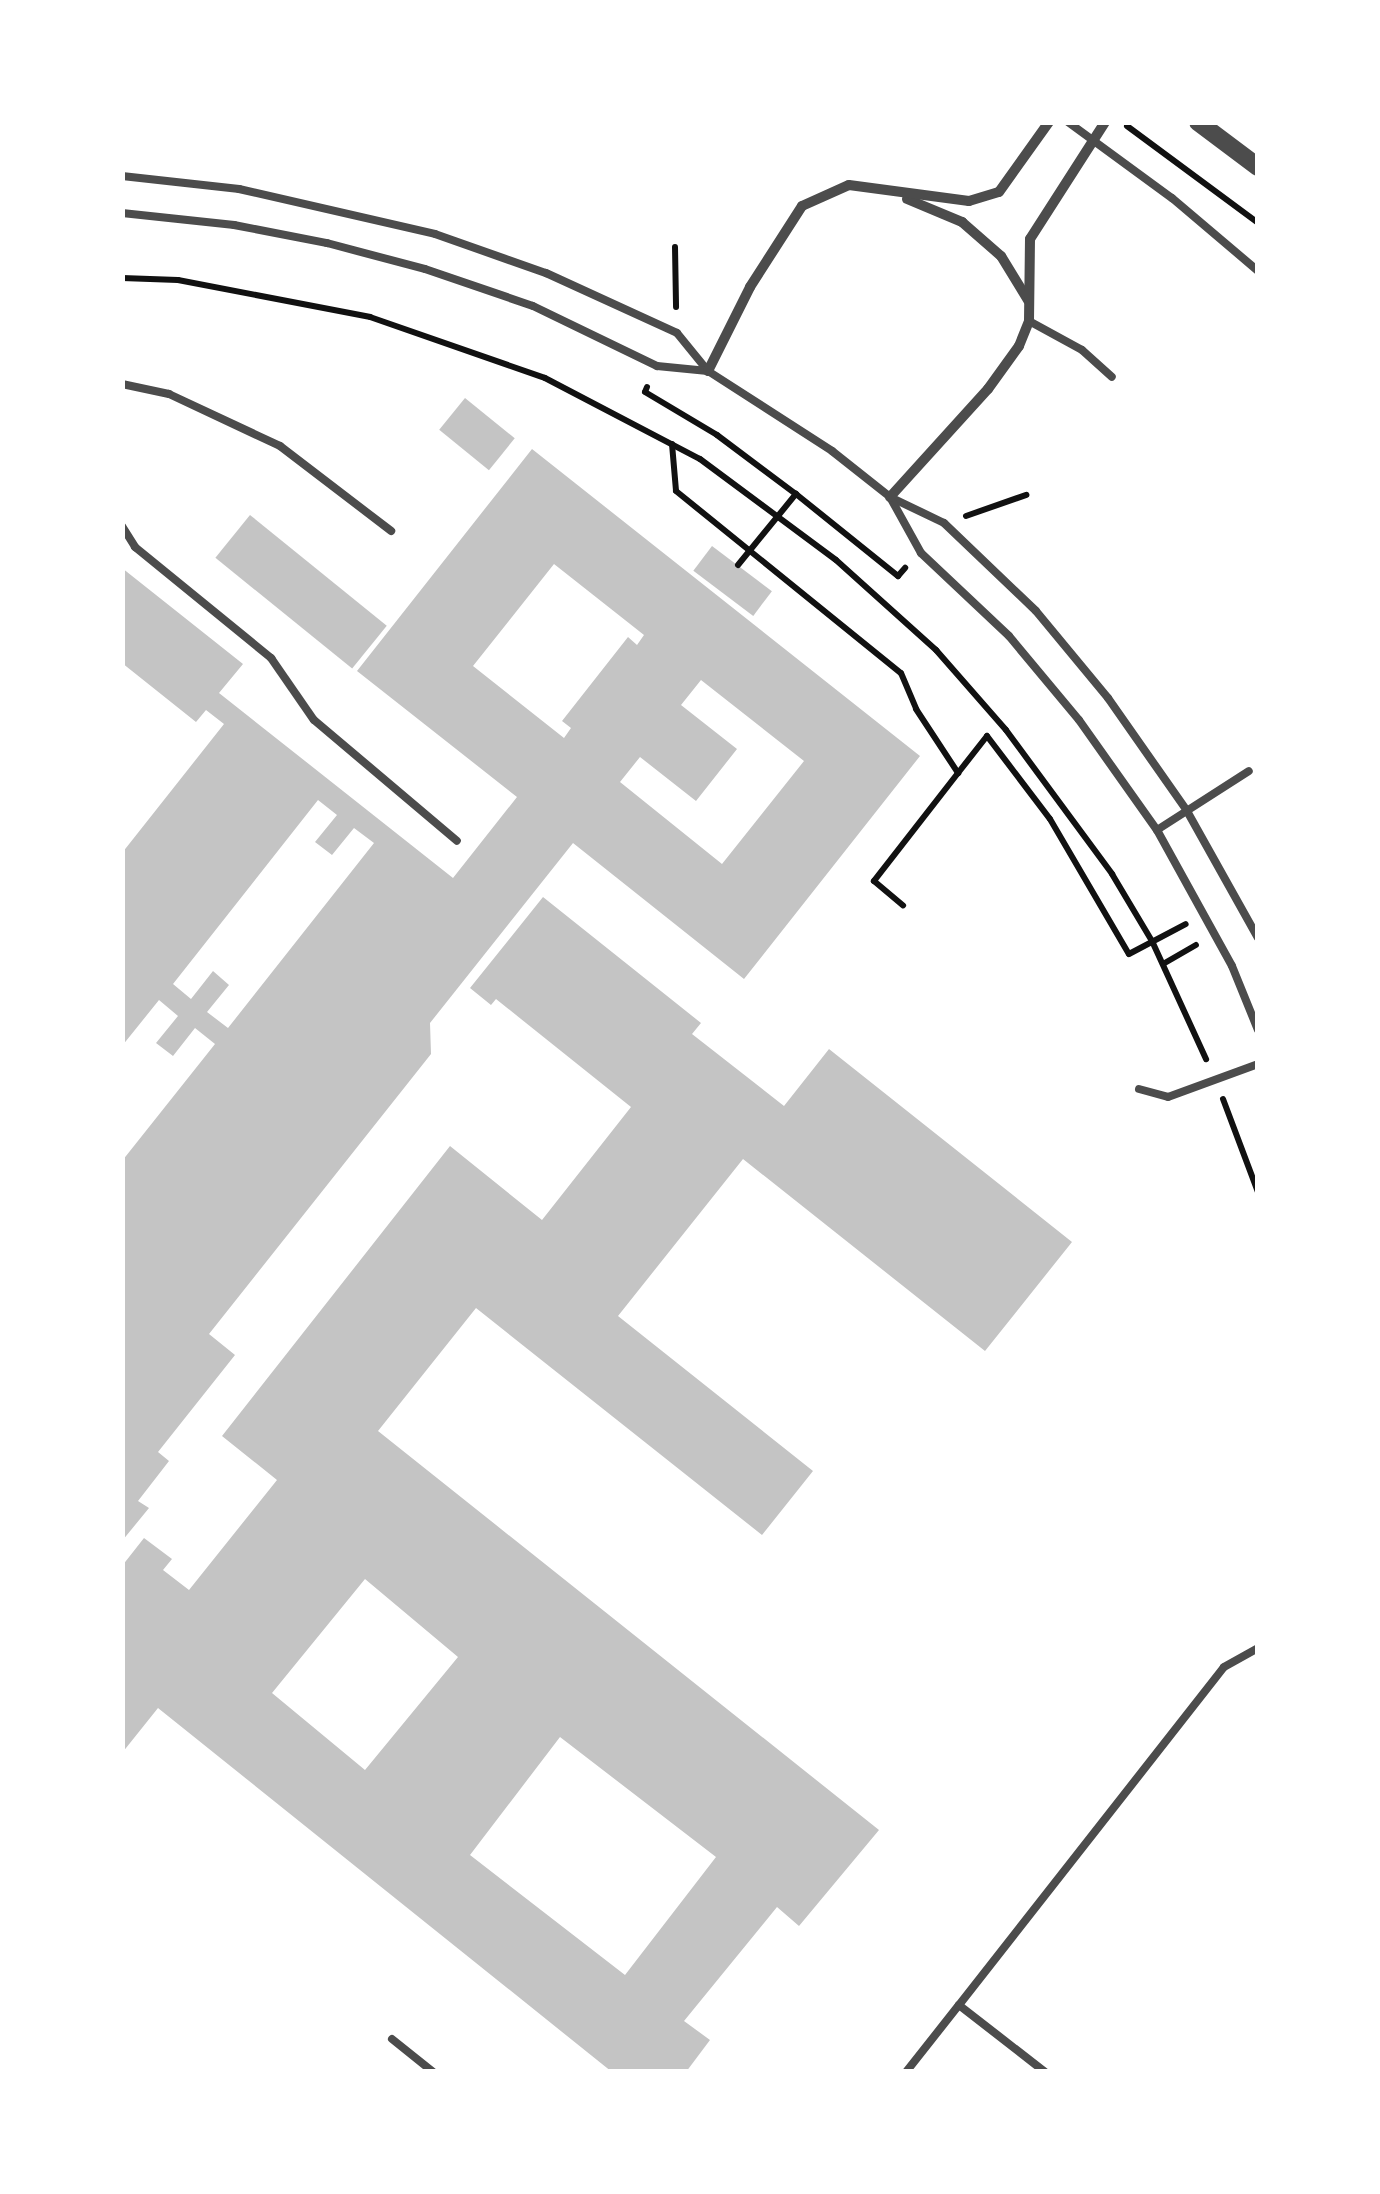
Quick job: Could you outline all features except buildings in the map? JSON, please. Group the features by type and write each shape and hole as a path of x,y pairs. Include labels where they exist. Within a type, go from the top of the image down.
{"street":[{"path":"708,371 750,287 802,206 849,186 898,195 970,200 999,192 1049,122"},
{"path":"890,497 988,389 1020,346 1028,321 1030,239 1106,122"},
{"path":"1198,122 1258,167"},
{"path":"898,195 962,222 1001,256 1028,301"}],"lane":[{"path":"1068,122 1258,270"},
{"path":"122,176 240,188 435,234 546,273 677,333 708,371 832,451 890,497 944,523 1036,612 1108,698 1187,811 1258,938"},
{"path":"122,213 234,225 408,265 533,306 657,366 708,371"},
{"path":"1028,321 1082,350 1112,377"},
{"path":"122,384 169,394 280,446 391,531"},
{"path":"890,497 921,553 1009,636 1079,720 1156,830 1214,934 1258,1030"},
{"path":"122,526 135,546 271,658 314,720 457,841"},
{"path":"1156,830 1250,771"},
{"path":"1139,1090 1168,1097 1258,1064"},
{"path":"906,2072 1224,1668 1258,1648"},
{"path":"959,2005 1045,2072"},
{"path":"392,2039 432,2072"}],"path":[{"path":"1122,122 1258,223"},
{"path":"122,278 178,280 370,317 544,378 700,458 836,560 936,650 1070,812 1152,942 1129,954 1050,818 987,736 874,882 903,906"},
{"path":"672,443 676,491 901,674 916,709 958,773"},
{"path":"738,566 796,494 898,576 921,553"},
{"path":"944,523 1026,495"}]}
